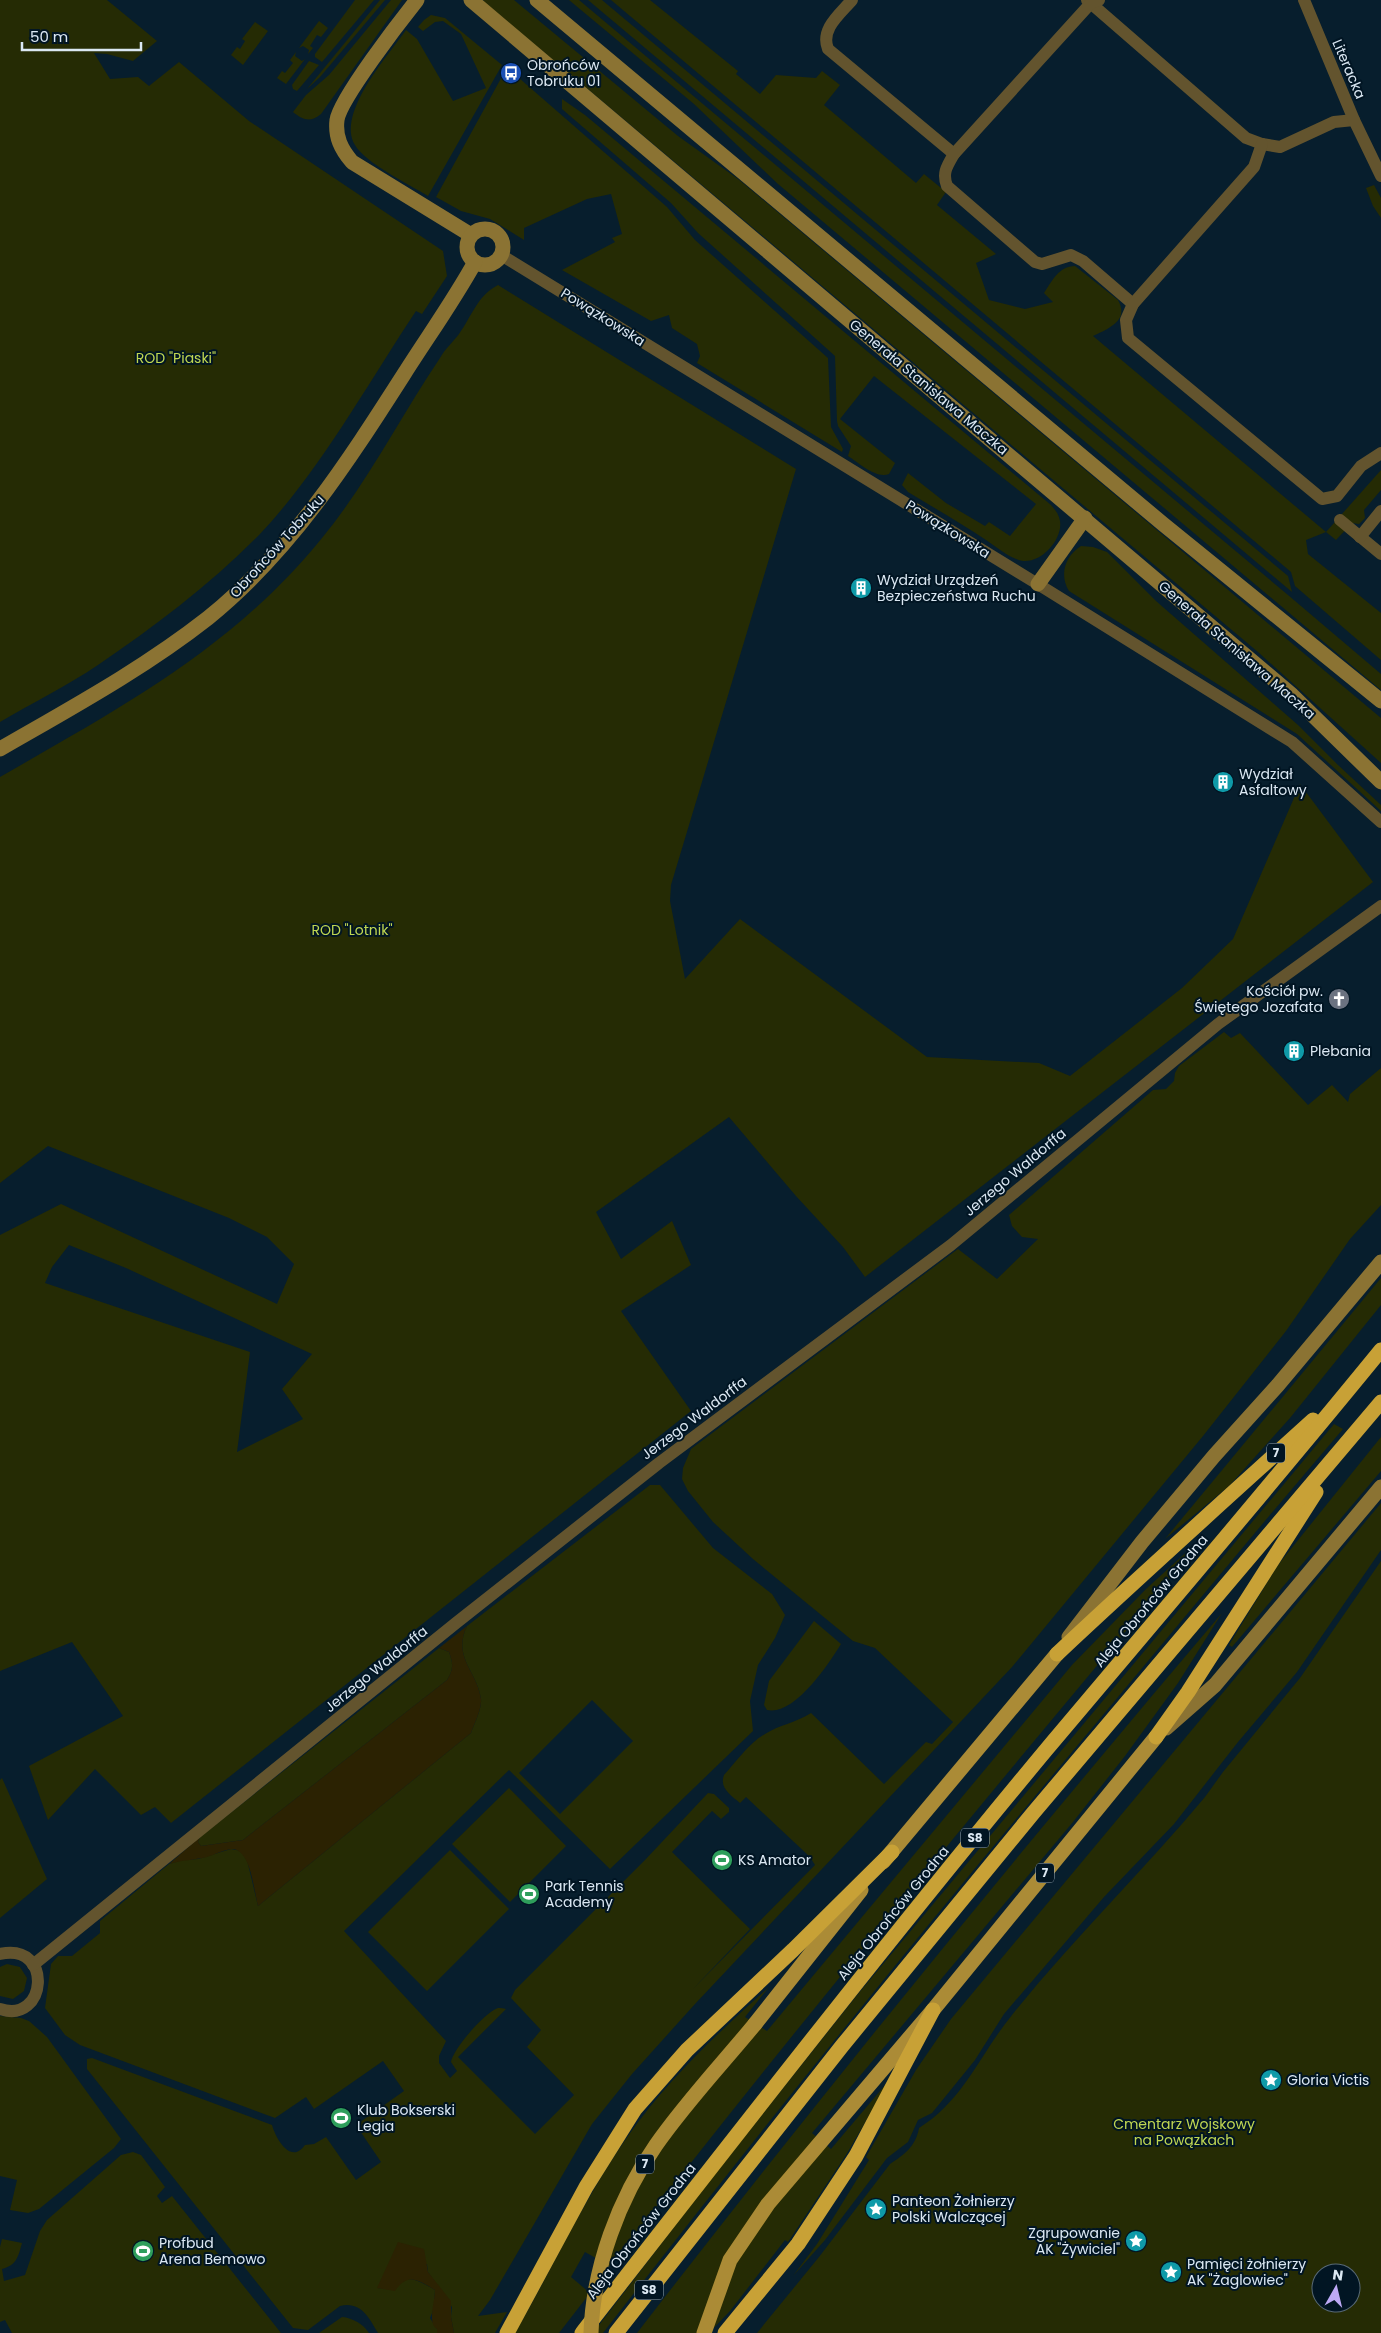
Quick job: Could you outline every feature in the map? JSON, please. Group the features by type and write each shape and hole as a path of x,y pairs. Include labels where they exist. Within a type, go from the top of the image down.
{"highway":[{"path":"1353,1384 1381,1350"},
{"name":"7","path":"1057,1654 1170,1548 1353,1384"},
{"name":"Aleja Obrońców Grodna","path":"582,2333 796,2057 1046,1751 1353,1384"},
{"path":"1348,1442 1381,1402"},
{"name":"7","path":"1156,1737 1188,1692 1348,1442"},
{"name":"S8","path":"616,2333 836,2054 1028,1819 1348,1442"},
{"path":"507,2333 586,2187 635,2109 687,2050 794,1950 892,1852"},
{"path":"725,2333 798,2244 856,2156 933,2010"}],"main road":[{"path":"417,0 346,99 338,118 339,143 352,162 471,235"},
{"name":"Generała Stanisława Maczka","path":"471,0 1292,695 1381,782"},
{"path":"537,0 1147,511 1381,701"},
{"path":"483,229 496,234 501,241 501,254 492,263 480,264 475,262 470,258 467,246 471,235 483,229"},
{"name":"Obrońców Tobruku","path":"0,749 168,648 247,583 312,512 340,473 475,262"},
{"path":"1038,584 1084,518"},
{"path":"1057,1654 1126,1563 1202,1470 1278,1385 1381,1262"},
{"path":"1156,1737 1215,1685 1381,1487"},
{"name":"7","path":"591,2333 592,2313 603,2260 618,2217 636,2179 656,2145 892,1852 1057,1654"},
{"name":"7","path":"704,2333 730,2260 768,2204 933,2010 1156,1737"}],"street":[{"path":"852,0 829,28 825,41 828,49 954,154"},
{"name":"Literacka","path":"1304,0 1354,120 1381,176"},
{"path":"1133,304 1083,261 1071,255 1042,264 1035,262 947,186 943,178 945,169 954,154 1093,1 1246,138 1262,144 1280,147 1334,122 1354,120"},
{"path":"1262,144 1254,167 1133,304 1126,320 1128,338 1322,499 1337,496 1361,466 1381,453"},
{"name":"Powązkowska","path":"501,254 1292,742 1381,822"},
{"path":"1360,537 1381,511"},
{"path":"1340,520 1381,554"},
{"name":"Jerzego Waldorffa","path":"33,1964 456,1623 651,1469 950,1245 1218,1024 1381,906"},
{"path":"0,1954 18,1954 33,1964 39,1980 35,1997 22,2009 12,2011 0,2009"}],"green space":[{"name":"ROD \"Piaski\"","path":"0,0 107,0 157,41 133,61 107,54 94,53 110,79 138,77 149,86 179,62 249,121 443,251 447,276 422,314 416,311 304,482 260,534 242,552 182,604 119,650 86,673 0,722"},
{"path":"355,0 374,0 322,62 315,57 315,54"},
{"path":"380,0 385,0 320,77 307,89"},
{"path":"391,0 402,0 321,114 313,119 307,119 293,112 306,95 329,75"},
{"path":"484,0 514,0 678,136 738,179 1381,718 1381,763 1258,652"},
{"path":"569,0 579,0 1381,674 1381,690 778,184 694,104"},
{"path":"588,0 602,0 1288,576 1292,592"},
{"path":"611,0 650,0 738,71 736,74 760,94 776,75 816,78 822,71 840,85 824,105 916,183 924,174 946,192 937,205 996,254 976,263 989,300 1025,309 1053,302 1044,293 1060,271 1075,266 1118,300 1121,307 1119,319 1110,327 1093,336 1326,532 1306,540 1308,554 1381,613 1381,660 1295,586 1291,572"},
{"path":"431,15 445,18 502,65 428,196 368,159 355,145 351,132 352,117 358,101 377,69 406,30 417,39 453,101 486,88 461,34 443,21 435,22 423,31 418,27"},
{"path":"319,21 328,28 321,37 317,35 310,46 313,48 308,54 309,50 303,46 299,48"},
{"path":"255,22 268,31 243,65 231,55 237,47 240,49 245,41 242,39"},
{"path":"296,52 295,56 302,61 305,59 286,84 277,78 282,71 285,73 293,63 290,60"},
{"path":"309,61 319,65 297,91 293,89 292,85"},
{"path":"505,71 516,81 519,78 667,207 695,240 828,358 831,427 843,449 842,452 697,363 700,356 697,344 672,328 669,315 651,321 562,270 615,242 612,238 622,234 611,194 587,199 524,228 524,240 490,219 461,211 436,197"},
{"path":"562,99 585,115 1051,505 1059,516 1060,528 1055,542 1050,548 1044,554 1030,561 1018,560 908,492 902,485 908,473 946,503 985,526 989,522 1010,536 1036,504 874,376 840,419 895,463 889,474 884,475 868,470 848,456 851,446 838,426 837,421 835,356 698,233 671,203 562,109"},
{"path":"1374,185 1381,198 1381,218 1373,206 1366,188"},
{"name":"ROD \"Lotnik\"","path":"498,285 796,469 671,885 670,901 685,979 740,919 927,1057 1039,1063 1070,1076 1182,988 1233,939 1300,784 1373,882 865,1277 843,1247 796,1196 729,1117 596,1212 621,1259 672,1221 691,1265 621,1311 691,1411 171,1823 155,1807 141,1815 95,1769 48,1820 29,1766 123,1716 72,1642 0,1671 0,1235 61,1204 277,1304 294,1264 267,1237 229,1218 48,1146 0,1183 0,777 88,726 173,673 213,644 288,577 339,517 442,355 459,334 480,301","holes":["69,1245 126,1268 312,1354 282,1389 303,1419 237,1452 250,1352 45,1283 52,1267"]},
{"path":"1381,470 1381,490 1364,510 1365,518 1359,524 1352,523 1336,540 1326,532"},
{"path":"1081,546 1093,547 1107,552 1156,601 1298,725 1381,805 1381,811 1297,734 1069,591 1064,579 1065,566 1075,550"},
{"path":"1224,1032 1231,1038 1240,1033 1308,1105 1332,1085 1348,1102 1350,1094 1381,1068 1381,1205 1350,1239 1286,1331 1203,1436 1012,1667 695,2004 632,2074 592,2124 490,2300 478,2316 507,2312 495,2333 454,2333 451,2317 452,2307 428,2272 427,2264 378,2288 391,2286 404,2279 411,2279 419,2281 435,2290 434,2308 430,2318 437,2329 437,2333 378,2333 364,2312 359,2308 347,2305 340,2306 308,2330 293,2328 87,2069 87,2059 92,2058 272,2125 277,2137 289,2151 300,2150 305,2145 314,2144 326,2137 356,2180 381,2162 356,2125 404,2091 383,2061 314,2109 306,2097 275,2118 80,2045 65,2035 45,2008 51,1964 58,1956 72,1956 100,1933 100,1921 169,1864 182,1860 198,1859 231,1849 241,1851 247,1860 258,1906 471,1733 479,1712 481,1699 479,1689 467,1664 462,1647 467,1626 650,1485 660,1485 713,1548 772,1594 785,1615 775,1638 758,1665 750,1701 753,1731 610,1869 509,1770 344,1931 446,2041 439,2056 439,2063 450,2078 457,2071 451,2062 463,2040 485,2016 498,2008 506,2009 458,2057 535,2134 574,2095 527,2047 541,2030 511,1998 515,1990 645,1860 708,1793 714,1794 729,1808 729,1812 721,1819 712,1811 672,1852 750,1929 692,1990 815,1865 810,1857 746,1797 740,1803 724,1787 724,1775 748,1748 770,1731 811,1713 884,1784 926,1742 932,1744 953,1722 875,1648 853,1641 753,1559 713,1522 688,1491 682,1479 683,1468 691,1449 958,1249 997,1279 1038,1239 1022,1237 1012,1226 1009,1215 1153,1090 1166,1089 1174,1081 1175,1073 1179,1066","holes":["592,1700 633,1741 560,1814 519,1773"]},
{"path":"1381,1278 1381,1305 1290,1418 1229,1486 1165,1539"},
{"path":"1334,1424 1343,1429 998,1840 827,2050 603,2333 593,2333 707,2184 858,1994"},
{"path":"1381,1437 1381,1471 1232,1647 1229,1645 1278,1565"},
{"path":"1381,1503 1381,1550 1297,1672 1238,1742 1174,1824 1104,1897 1004,2014 975,2060 932,2113 918,2120 908,2142 887,2158 825,2240 793,2276 817,2244 869,2160 866,2157 916,2070 951,2019"},
{"path":"1199,1544 901,1902 754,2083 610,2266 585,2252 571,2277 590,2293 559,2333 515,2333 612,2159 643,2115 660,2095 713,2039 769,1987 745,2017 767,2031 1072,1665 1146,1589 1192,1547"},
{"name":"Cmentarz Wojskowy na Powązkach","path":"1381,1561 1381,2333 757,2333 819,2257 890,2164 912,2145 919,2128 935,2117 960,2090 1001,2030 1035,1987 1157,1852 1205,1797 1223,1772 1300,1678"},
{"path":"1222,1613 1178,1683 1125,1756 1073,1822 812,2133 831,2149 891,2078 846,2155 788,2242 785,2240 730,2311 709,2333 637,2333 780,2150 925,1970"},
{"path":"814,1621 841,1644 819,1676 799,1697 777,1710 767,1710 764,1705 769,1681"},
{"path":"439,1648 449,1652 451,1659 452,1669 447,1680 243,1840 201,1846 198,1842 200,1837"},
{"path":"2,1778 47,1879 0,1918 0,1780"},
{"path":"509,1788 566,1846 510,1902 452,1844"},
{"path":"450,1850 509,1909 427,1991 368,1932"},
{"path":"7,1964 20,1967 27,1978 24,1991 13,1999 0,1996 0,1967"},
{"path":"0,2016 21,2018 29,2021 47,2037 121,2139 114,2148 39,2209 28,2213 10,2210 17,2180 0,2176"},
{"name":"Profbud Arena Bemowo","path":"133,2152 141,2155 165,2187 157,2196 162,2203 172,2196 281,2333 12,2333 5,2320 0,2322 0,2247 2,2239 22,2243 14,2263 2,2269 4,2281 25,2275 40,2231 47,2220 121,2155"},
{"path":"342,2317 357,2322 369,2333 319,2333"}],"sand":[{"path":"467,1626 462,1647 467,1664 479,1689 481,1699 479,1712 471,1733 258,1906 248,1864 239,1851 230,1849 207,1857 169,1864 200,1837 198,1842 201,1846 243,1840 447,1680 452,1669 451,1659 449,1652 439,1648"},
{"path":"398,2242 424,2249 428,2272 451,2301 454,2333 437,2333 437,2329 432,2322 435,2290 429,2286 418,2281 409,2280 404,2281 395,2291 377,2288"}],"place":[{"name":"Obrońców Tobruku 01","path":"511,73"},
{"name":"Wydział Urządzeń Bezpieczeństwa Ruchu","path":"861,588"},
{"name":"Wydział Asfaltowy","path":"1223,782"},
{"name":"Kościół pw. Świętego Jozafata","path":"1339,999"},
{"name":"Plebania","path":"1294,1051"},
{"name":"KS Amator","path":"722,1860"},
{"name":"Park Tennis Academy","path":"529,1894"},
{"name":"Gloria Victis","path":"1271,2080"},
{"name":"Klub Bokserski Legia","path":"341,2118"},
{"name":"Panteon Żołnierzy Polski Walczącej","path":"876,2209"},
{"name":"Zgrupowanie AK \"Żywiciel\"","path":"1136,2241"},
{"name":"Profbud Arena Bemowo","path":"143,2251"},
{"name":"Pamięci żołnierzy AK \"Żaglowiec\"","path":"1171,2272"}]}
